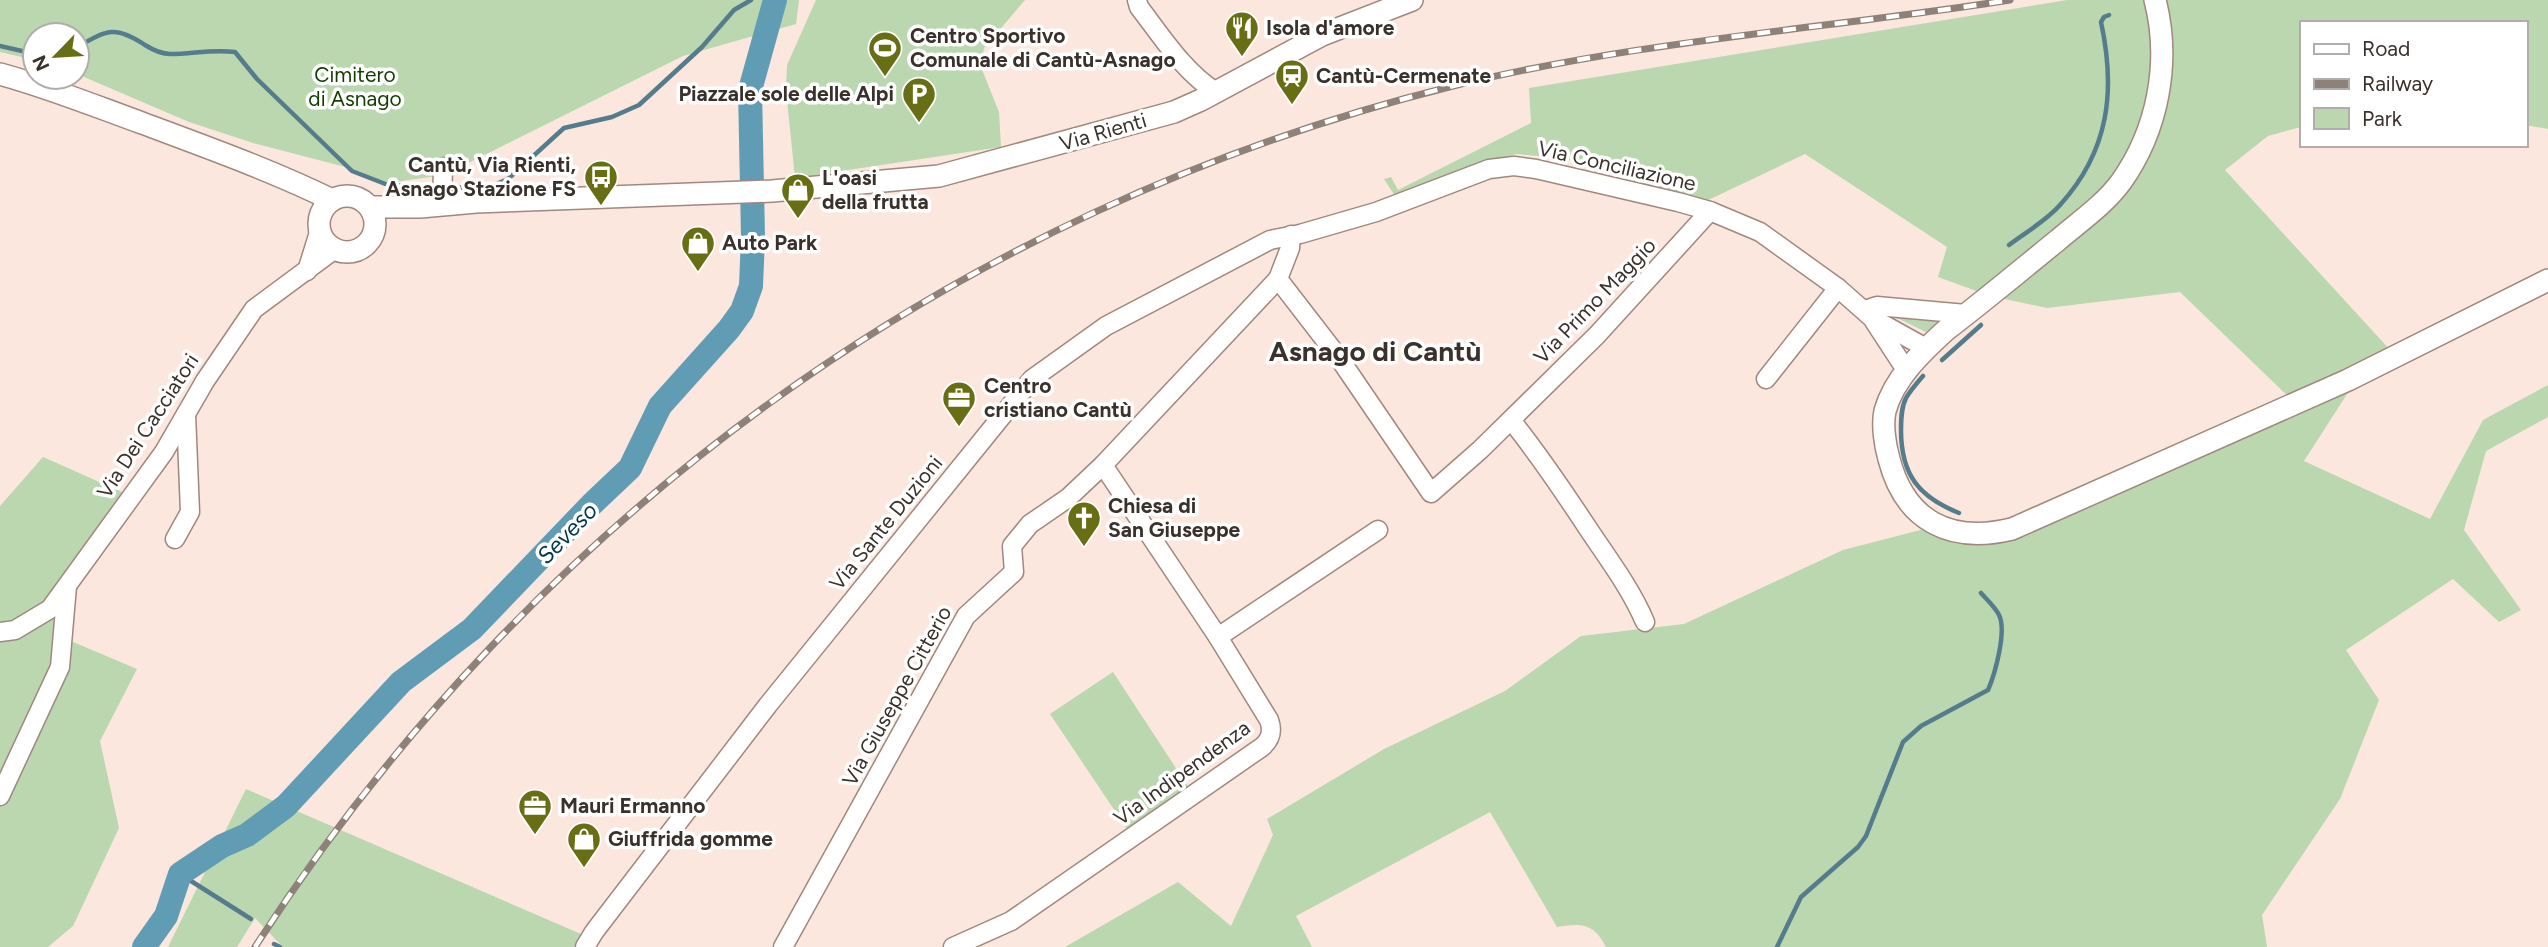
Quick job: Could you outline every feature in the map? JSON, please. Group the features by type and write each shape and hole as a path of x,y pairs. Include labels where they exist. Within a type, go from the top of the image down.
{"main road":[{"path":"2155,0 2163,55 2156,108 2143,142 2120,183 2092,212 1926,348 1906,370 1885,411 1885,444 1894,479 1908,503 1936,526 1973,535 2011,530 2348,380 2548,280"},
{"name":"Via Rienti","path":"370,207 420,207 443,187 737,192 939,176 1174,112 1322,35 1400,2"},
{"path":"0,74 44,87 292,181 332,200"},
{"path":"292,181 320,224 327,243 335,249 349,252 361,248 371,239 375,229 375,217 363,201 350,196 332,200 323,209 320,224"},
{"path":"375,229 420,207"}],"street":[{"path":"1137,0 1139,7 1184,65 1216,92"},
{"name":"Via Conciliazione","path":"1291,235 1376,212 1489,169 1514,166 1536,169 1678,202 1710,211 1760,232 1838,288 1869,314"},
{"name":"Via Primo Maggio","path":"1278,279 1339,358 1431,493 1597,335 1710,211"},
{"path":"307,271 320,224"},
{"path":"1103,465 1278,279 1290,248 1291,235"},
{"name":"Via Sante Duzioni","path":"589,939 768,705 1032,379 1107,326 1270,240 1291,235"},
{"name":"Via Dei Cacciatori","path":"0,632 15,631 50,609 164,452 205,381 254,309 335,249"},
{"path":"1766,379 1838,288"},
{"path":"1869,314 1877,306 1966,314"},
{"path":"1869,314 1906,370"},
{"path":"1869,314 1926,348"},
{"path":"175,539 190,512 186,414"},
{"path":"1511,419 1611,561 1637,603 1645,622"},
{"name":"Via Indipendenza","path":"953,947 1011,921 1268,742 1272,728 1269,720 1218,636 1103,465"},
{"name":"Via Giuseppe Citterio","path":"783,947 965,616 1014,572 1012,546 1030,524 1068,498 1103,465"},
{"path":"1218,636 1378,530"},
{"path":"0,796 60,667 67,586"}],"green space":[{"name":"Cimitero di Asnago","path":"0,0 799,0 796,24 683,56 444,175 387,183 353,169 253,143 189,122 91,80 91,21 21,21 21,57 0,52"},
{"name":"Centro Sportivo Comunale di Cantù-Asnago","path":"816,0 1025,0 984,48 981,67 999,112 1001,147 795,178 786,90 787,65"},
{"path":"2067,0 2548,0 2548,129 2527,125 2527,21 2300,21 2300,127 2268,136 2225,170 2403,364 2349,391 2304,461 2430,519 2483,420 2548,385 2548,417 2486,451 2464,530 2521,610 2499,622 2453,579 2346,650 2379,700 2340,799 2262,915 2267,947 1606,947 1597,933 1586,926 1557,927 1490,812 1296,916 1312,947 1065,947 1178,882 1231,926 1273,835 1267,819 1384,749 1505,691 1581,636 1684,624 1843,550 1936,526 1973,535 2295,403 2180,292 2047,308 1990,296 1938,277 1947,247 1805,154 1702,203 1563,158 1516,154 1395,196 1384,179 1391,177 1398,190 1531,123 1529,88"},
{"path":"1889,314 1942,318 1926,332"},
{"path":"43,457 131,496 50,609 59,636 137,669 100,741 119,828 73,926 48,947 0,947 0,506"},
{"path":"1113,672 1189,788 1127,829 1050,714"},
{"path":"246,789 581,934 574,947 283,947 255,918 237,947 168,947"}],"waterway":[{"path":"447,188 489,187 508,179 564,128 612,117 639,105 702,47 734,10 751,0"},
{"name":"Seveso","path":"144,947 166,916 180,874 222,846 247,835 286,806 401,682 472,629 630,468 660,406 742,311 751,286 753,237 750,90 775,0"},
{"path":"2009,245 2060,205 2089,163 2098,142 2108,96 2106,47 2101,22 2109,15"},
{"path":"91,40 118,32 167,54 235,52 257,79 352,171 388,185 439,187"},
{"path":"0,46 21,51"},
{"path":"1942,360 1981,325"},
{"path":"1923,376 1903,406 1901,430 1904,460 1923,492 1959,513"},
{"path":"1777,947 1801,897 1858,847 1866,836 1903,742 1921,726 1988,690 1994,674 2002,631 1999,615 1981,593"},
{"path":"180,874 251,919"},
{"path":"274,944 280,947"}],"railway":[{"path":"255,947 366,792 489,649 625,518 772,402 929,299 1095,212 1270,141 1453,86 1661,47 2010,0"}],"place":[{"name":"Isola d'amore","path":"1242,58"},
{"name":"Centro Sportivo Comunale di Cantù-Asnago","path":"885,78"},
{"name":"Cantù-Cermenate","path":"1292,106"},
{"name":"Piazzale sole delle Alpi","path":"919,124"},
{"name":"Cantù, Via Rienti, Asnago Stazione FS","path":"601,207"},
{"name":"L'oasi della frutta","path":"798,220"},
{"name":"Auto Park","path":"698,273"},
{"name":"Centro cristiano Cantù","path":"959,428"},
{"name":"Chiesa di San Giuseppe","path":"1084,548"},
{"name":"Mauri Ermanno","path":"535,836"},
{"name":"Giuffrida gomme","path":"584,869"}],"district":[{"name":"Asnago di Cantù","path":"1375,351"}]}
